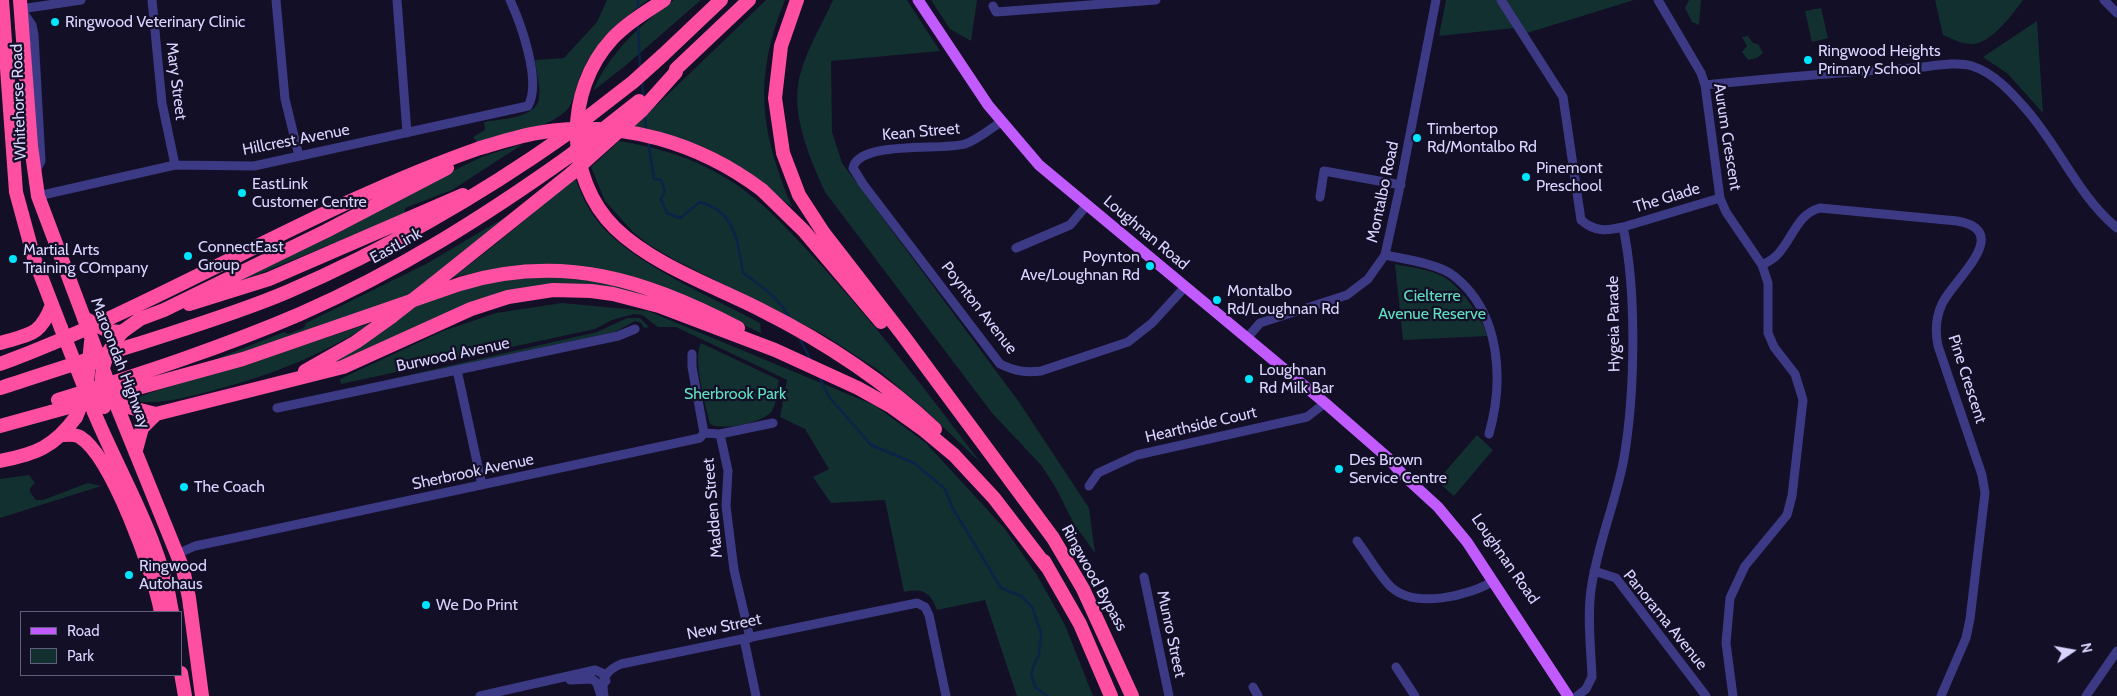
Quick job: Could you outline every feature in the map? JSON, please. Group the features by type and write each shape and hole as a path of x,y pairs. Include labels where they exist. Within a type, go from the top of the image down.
{"highway":[{"path":"1,15 2,0"},
{"name":"EastLink","path":"0,388 200,324 286,292 406,236 510,174 567,134 633,82 721,0"},
{"name":"EastLink","path":"0,419 183,361 302,313 353,289 452,235 488,214 568,157 676,71 749,0"},
{"path":"797,0 783,38 777,72 778,126 790,176 819,227 1013,483"},
{"path":"662,1 626,26 612,39 598,58 585,86 576,138 583,178 592,196 615,228 657,259 760,309 843,355 904,400 959,451 990,484 1024,528 1047,567"},
{"path":"1,15 21,4"},
{"name":"Maroondah Highway","path":"21,4 34,174 38,196 102,367 104,405 100,427 152,540 169,594 172,611"},
{"name":"Maroondah Highway","path":"1,15 16,192 34,258 77,370 87,388 104,405 136,450 178,554 189,598 202,696"},
{"path":"292,379 356,342 391,317 572,173 641,111 676,71"},
{"path":"0,364 110,320 406,176 480,148 534,134 566,129 632,132 662,139 705,155 746,178 762,190 791,217 832,263 1013,483"},
{"path":"102,367 107,350 122,332 140,319 164,310 372,208 480,148"},
{"path":"164,310 203,301 269,279 510,174"},
{"path":"0,426 243,359 460,284 496,274 518,271 564,270 628,280 703,311 775,350 858,388 900,413 954,455 994,498 1047,567"},
{"path":"104,405 156,414 343,367 489,302 530,292 552,290 591,290 637,299 775,350"},
{"path":"0,343 40,328 46,321 52,305"},
{"path":"84,318 108,331 122,332"},
{"path":"0,461 40,450 62,436 76,417 87,388 92,338"},
{"path":"136,450 140,432 156,414"},
{"path":"62,436 80,437 88,443 102,462 151,570 161,611"},
{"name":"Ringwood Bypass","path":"1013,483 1053,538 1083,589 1132,696"},
{"name":"Ringwood Bypass","path":"1047,567 1080,624 1111,696"}],"main road":[{"name":"Loughnan Road","path":"918,0 1001,122 1039,165 1325,403 1388,458 1450,521 1493,581 1568,696"},
{"path":"0,85 9,101"},
{"name":"Loughnan Road","path":"1388,458 1416,476 1460,522 1577,696"}],"street":[{"path":"21,4 81,0"},
{"name":"Mary Street","path":"152,0 162,103 175,165"},
{"path":"276,0 285,99 298,156"},
{"path":"397,0 407,133"},
{"name":"Hillcrest Avenue","path":"38,196 175,165 254,166 528,106 532,100 529,59 523,31 510,0"},
{"path":"994,12 1156,0"},
{"name":"Montalbo Road","path":"1247,338 1260,323 1347,295 1368,279 1385,255 1401,185 1436,0"},
{"path":"1501,0 1563,97 1581,220 1595,229 1607,231 1623,227"},
{"name":"Aurum Crescent","path":"1658,0 1701,73 1705,85 1720,198 1726,212 1762,265 1768,283 1768,333 1774,347 1795,374 1803,400 1792,496 1787,515 1745,566 1730,598 1726,643 1733,696"},
{"path":"2104,0 2117,13"},
{"path":"1705,85 1903,68 1970,66 1990,74 2024,107 2044,130 2089,199 2103,216 2117,228"},
{"name":"Kean Street","path":"857,176 853,168 854,163 871,152 966,144 1001,122"},
{"path":"1320,197 1324,171 1401,185"},
{"name":"Poynton Avenue","path":"857,176 1000,364 1014,371 1028,373 1040,371 1128,342 1152,323 1185,287"},
{"name":"The Glade","path":"1623,227 1720,198"},
{"path":"1016,248 1070,224 1087,205"},
{"name":"Pine Crescent","path":"1762,265 1779,253 1808,213 1820,208 1957,221 1972,226 1980,235 1980,251 1945,297 1936,326 1938,346 1982,475 1985,494 1966,638 1941,696"},
{"name":"Hygeia Parade","path":"1577,696 1586,689 1592,677 1590,605 1594,571 1624,458 1629,416 1632,339 1628,251 1623,227"},
{"path":"1385,255 1436,267 1453,275 1473,297 1490,329 1496,352 1495,413 1489,434"},
{"name":"Burwood Avenue","path":"278,408 618,336 635,329"},
{"path":"692,354 692,367 704,433"},
{"path":"457,370 482,485"},
{"name":"Hearthside Court","path":"1089,486 1098,473 1137,455 1307,417 1325,403"},
{"name":"Sherbrook Avenue","path":"178,554 196,546 700,438 704,433 720,434 773,423"},
{"name":"Madden Street","path":"720,434 728,471 726,506 734,570 756,696"},
{"path":"1357,541 1390,586 1398,592 1409,596 1436,598 1460,596 1474,592 1493,581"},
{"name":"Panorama Avenue","path":"1594,571 1616,578 1706,696"},
{"name":"Munro Street","path":"1144,577 1170,696"},
{"name":"New Street","path":"598,679 621,664 910,603 922,604 929,614 946,696"},
{"path":"2086,696 2117,651"},
{"path":"1396,667 1415,696"},
{"path":"480,696 595,670 602,687 603,696"},
{"path":"598,679 610,696"},
{"path":"1253,687 1258,696"}],"green space":[{"path":"607,0 648,0 610,32 596,50 582,72 571,103 566,111 557,118 535,128 477,142 473,137 485,130 484,122 516,117 531,111 536,106 539,99 539,90 535,60 564,58 597,22"},
{"path":"674,0 701,0 625,66 593,91 608,64 627,40 649,19"},
{"path":"766,0 785,0 768,55 764,104 773,154 792,207 739,166 702,146 635,126"},
{"path":"833,0 907,0 940,51 831,61 832,132 842,163 1019,402 1089,508 1095,553 1074,524 1056,488 1041,465 992,413 825,192 804,140 797,98 800,74 804,63"},
{"path":"931,0 977,0 971,41 950,29"},
{"path":"1446,0 1634,0 1527,33 1514,28 1439,36"},
{"path":"1689,0 1701,0 1699,25 1692,22 1685,8"},
{"path":"1935,0 2023,0 2008,20 1995,33 1981,42 1966,44 1943,35"},
{"path":"1821,8 1828,38 1812,42 1805,11"},
{"path":"2037,21 2043,113 2008,74 1983,57"},
{"path":"1748,36 1753,43 1758,44 1763,53 1757,58 1748,60 1742,52 1747,46 1742,37"},
{"path":"619,141 661,150 688,159 714,171 738,185 770,211 831,276 875,328 981,463 923,408 878,370 824,335 673,259 648,244 633,232 605,201 591,167"},
{"path":"523,144 452,190 405,208 405,214 234,284 232,281 484,156"},
{"path":"575,178 590,210 610,235 649,264 760,323 761,333 664,289 503,268 453,277 500,241"},
{"path":"514,212 402,301 191,369 284,332 288,334 304,328 306,323 426,264"},
{"name":"Cielterre Avenue Reserve","path":"1395,264 1430,271 1447,279 1471,305 1487,336 1403,340"},
{"path":"556,276 616,284 647,296 541,287 341,363 327,364 419,304 501,278"},
{"path":"562,303 648,311 874,405 926,443 1005,529 1037,575 1065,625 1093,696 1017,696 985,600 937,610 932,599 925,593 921,591 904,592 885,500 831,503 813,477 829,469 805,429 780,417 787,380 676,327 658,327 642,315 634,314 612,320 595,329 341,384 340,379 443,331 496,313"},
{"path":"627,318 640,318 649,327 644,328 641,323 635,321 615,332 365,385 597,332"},
{"path":"376,321 316,354 256,378 191,396 160,402 129,400 314,342"},
{"name":"Sherbrook Park","path":"701,343 779,380 772,411 760,419 742,425 723,427 710,424 699,370 698,359"},
{"path":"1477,435 1493,450 1454,496 1437,481"},
{"path":"29,475 35,483 30,488 30,492 36,500 43,500 88,483 101,486 0,518 0,479"}],"waterway":[{"path":"638,0 638,10"},
{"path":"638,23 640,68"},
{"path":"642,81 644,100"},
{"path":"645,116 646,130"},
{"path":"648,140 654,179 661,180 665,191 661,199 667,213 680,218 700,202 721,213 733,229 743,273 776,299 790,319"},
{"path":"799,337 810,359"},
{"path":"818,375 830,398 871,445 914,463 945,489 952,507 1001,588 1021,596 1032,607 1041,633 1039,655 1031,675 1036,688 1048,696"}],"place":[{"name":"Ringwood Veterinary Clinic","path":"55,22"},
{"name":"Ringwood Heights Primary School","path":"1808,60"},
{"name":"Timbertop Rd/Montalbo Rd","path":"1417,138"},
{"name":"Pinemont Preschool","path":"1526,177"},
{"name":"EastLink Customer Centre","path":"242,193"},
{"name":"ConnectEast Group","path":"188,256"},
{"name":"Martial Arts Training COmpany","path":"13,259"},
{"name":"Poynton Ave/Loughnan Rd","path":"1150,266"},
{"name":"Montalbo Rd/Loughnan Rd","path":"1217,300"},
{"name":"Loughnan Rd Milk Bar","path":"1249,379"},
{"name":"Des Brown Service Centre","path":"1339,469"},
{"name":"The Coach","path":"184,487"},
{"name":"Ringwood Autohaus","path":"129,575"},
{"name":"We Do Print","path":"426,605"}]}
